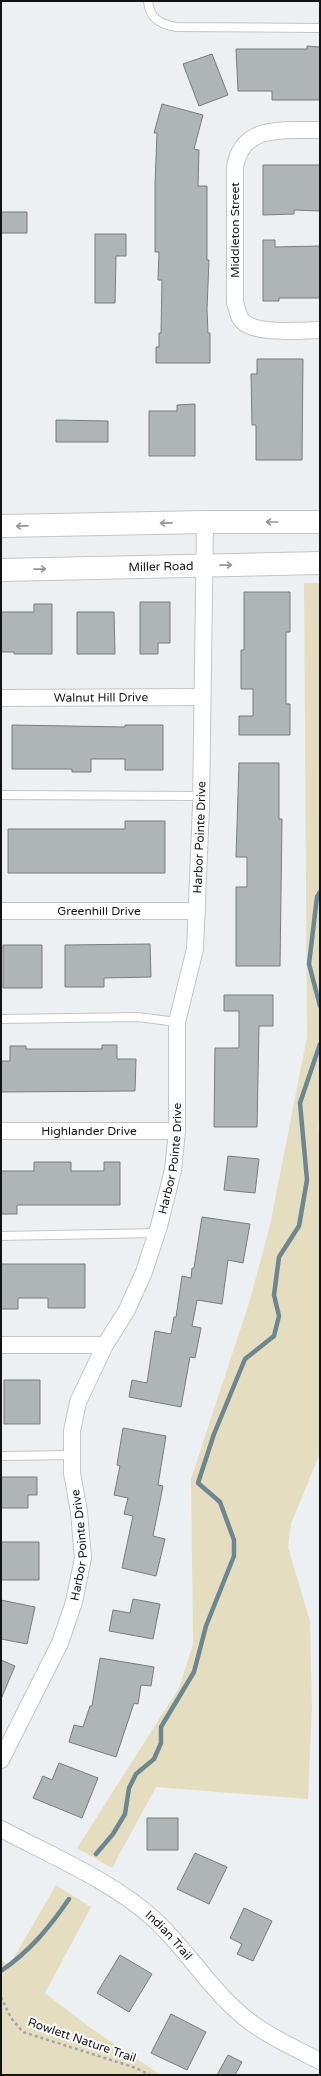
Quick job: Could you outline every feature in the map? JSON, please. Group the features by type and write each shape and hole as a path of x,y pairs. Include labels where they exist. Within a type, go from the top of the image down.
{"main road":[{"path":"1,526 205,522 320,522"},
{"name":"Miller Road","path":"1,570 320,563"}],"street":[{"name":"Middleton Street","path":"320,130 269,131 245,142 237,155 235,167 235,303 241,319 251,327 265,330 320,330"},
{"name":"Harbor Pointe Drive","path":"1,1760 60,1643 74,1602 83,1558 79,1512 72,1473 72,1431 78,1402 105,1346 127,1310 144,1272 157,1233 173,1170 177,1131 177,1022 195,949 197,911 201,796 201,697 205,522"},
{"name":"Walnut Hill Drive","path":"1,698 201,697"},
{"name":"Greenhill Drive","path":"1,911 197,911"},
{"name":"Highlander Drive","path":"1,1131 177,1131"},
{"path":"1,1346 105,1346"},
{"name":"Indian Trail","path":"1,1829 86,1874 125,1897 155,1920 222,1996 253,2024 320,2061"}],"lane":[{"path":"148,1 149,7 155,18 163,25 176,27 320,28"},
{"path":"1,795 201,796"},
{"path":"1,1019 138,1017 177,1022"},
{"path":"1,1236 157,1233"},
{"path":"1,1456 72,1455"}],"path":[{"name":"Rowlett Nature Trail","path":"1,1997 11,2018 23,2032 136,2068 150,2075"}],"shaded area":[{"path":"304,583 320,583 320,1114 318,1126 320,1143 320,1453 291,1524 288,1547 310,1621 312,1708 308,1799 156,1787 112,1868 77,1848 179,1688 193,1644 191,1479 250,1300 270,1225 307,1037"},
{"path":"56,1885 91,1907 45,1993 92,2029 161,2075 1,2075 1,1960 9,1966"}],"building":[{"path":"307,46 320,47 320,100 272,100 272,91 238,91 236,49 307,49"},
{"path":"212,54 228,95 199,106 183,64"},
{"path":"162,104 203,115 194,149 199,150 198,186 207,186 207,260 209,260 207,309 208,333 210,333 210,363 156,363 156,347 159,347 159,333 161,333 162,280 158,280 159,252 155,252 157,133 154,133"},
{"path":"263,165 320,165 320,211 294,210 294,214 263,215"},
{"path":"1,212 27,212 27,233 1,233"},
{"path":"95,234 126,234 126,256 116,256 115,303 95,303"},
{"path":"263,240 275,240 275,247 320,246 320,298 279,298 279,301 263,301"},
{"path":"257,359 303,359 302,460 256,460 256,425 252,425 251,374 257,374"},
{"path":"195,404 195,456 149,456 149,411 177,411 177,405"},
{"path":"56,420 108,421 108,442 56,442"},
{"path":"244,592 290,592 290,632 286,632 286,704 290,704 290,735 239,735 239,716 253,716 253,689 241,689 241,650 244,650"},
{"path":"140,602 170,602 170,643 158,643 158,654 140,654"},
{"path":"34,604 52,604 52,654 14,654 14,652 1,652 1,612 34,612"},
{"path":"77,612 114,612 115,654 77,654"},
{"path":"12,725 125,727 125,725 163,725 163,770 125,770 125,759 91,759 91,772 72,772 72,769 12,769"},
{"path":"239,763 279,763 279,819 282,819 280,966 236,966 236,887 247,887 247,857 236,857"},
{"path":"125,821 165,821 165,873 8,873 8,829 125,829"},
{"path":"150,944 151,977 104,978 104,987 65,987 65,945"},
{"path":"3,945 42,945 42,988 3,988"},
{"path":"224,995 273,995 273,1026 259,1026 257,1127 214,1127 215,1048 239,1048 239,1011 224,1011"},
{"path":"102,1045 117,1045 117,1059 136,1059 135,1091 1,1092 1,1061 10,1061 10,1046 26,1046 26,1049 102,1049"},
{"path":"228,1156 259,1159 255,1193 224,1190"},
{"path":"34,1162 71,1162 71,1171 104,1171 104,1162 120,1162 120,1205 17,1205 17,1214 1,1214 1,1171 34,1171"},
{"path":"202,1217 250,1224 243,1263 228,1260 222,1304 197,1300 192,1326 201,1328 195,1358 190,1357 181,1407 129,1397 132,1380 147,1383 155,1331 171,1334 174,1317 176,1317 182,1276 191,1278 192,1268 194,1268"},
{"path":"1,1264 85,1264 85,1308 48,1308 48,1298 18,1298 18,1309 1,1309"},
{"path":"4,1380 40,1380 40,1424 4,1424"},
{"path":"123,1428 166,1436 158,1485 163,1486 153,1536 165,1539 156,1576 122,1568 133,1516 124,1514 128,1498 114,1495 120,1466 117,1465"},
{"path":"1,1477 37,1477 37,1495 28,1495 28,1508 1,1508"},
{"path":"1,1542 39,1542 39,1580 1,1580"},
{"path":"133,1599 160,1604 153,1639 109,1631 113,1610 130,1613"},
{"path":"1,1600 35,1607 27,1644 1,1639"},
{"path":"100,1658 154,1667 151,1686 141,1685 138,1704 134,1703 116,1757 69,1742 74,1725 83,1727 90,1706 92,1706"},
{"path":"1,1660 15,1666 1,1699"},
{"path":"59,1763 98,1778 82,1818 33,1798 43,1776 52,1780"},
{"path":"147,1818 178,1818 178,1850 147,1850"},
{"path":"195,1853 227,1867 209,1904 177,1889"},
{"path":"244,1908 272,1921 253,1961 237,1954 242,1944 230,1938"},
{"path":"120,1955 152,1974 129,2012 97,1993"},
{"path":"171,2014 206,2032 187,2070 151,2053"},
{"path":"228,2055 242,2062 235,2075 217,2075"}],"waterway":[{"path":"320,892 317,897 309,964 320,1006"},
{"path":"96,1854 113,1834 125,1814 129,1788 136,1774 154,1759 161,1743 161,1727 194,1672 206,1626 234,1556 234,1540 220,1502 198,1483 214,1434 245,1359 274,1336 279,1316 274,1295 279,1257 299,1226 307,1180 300,1103 320,1044"},
{"path":"1,1971 30,1947 54,1920 69,1899"}]}
